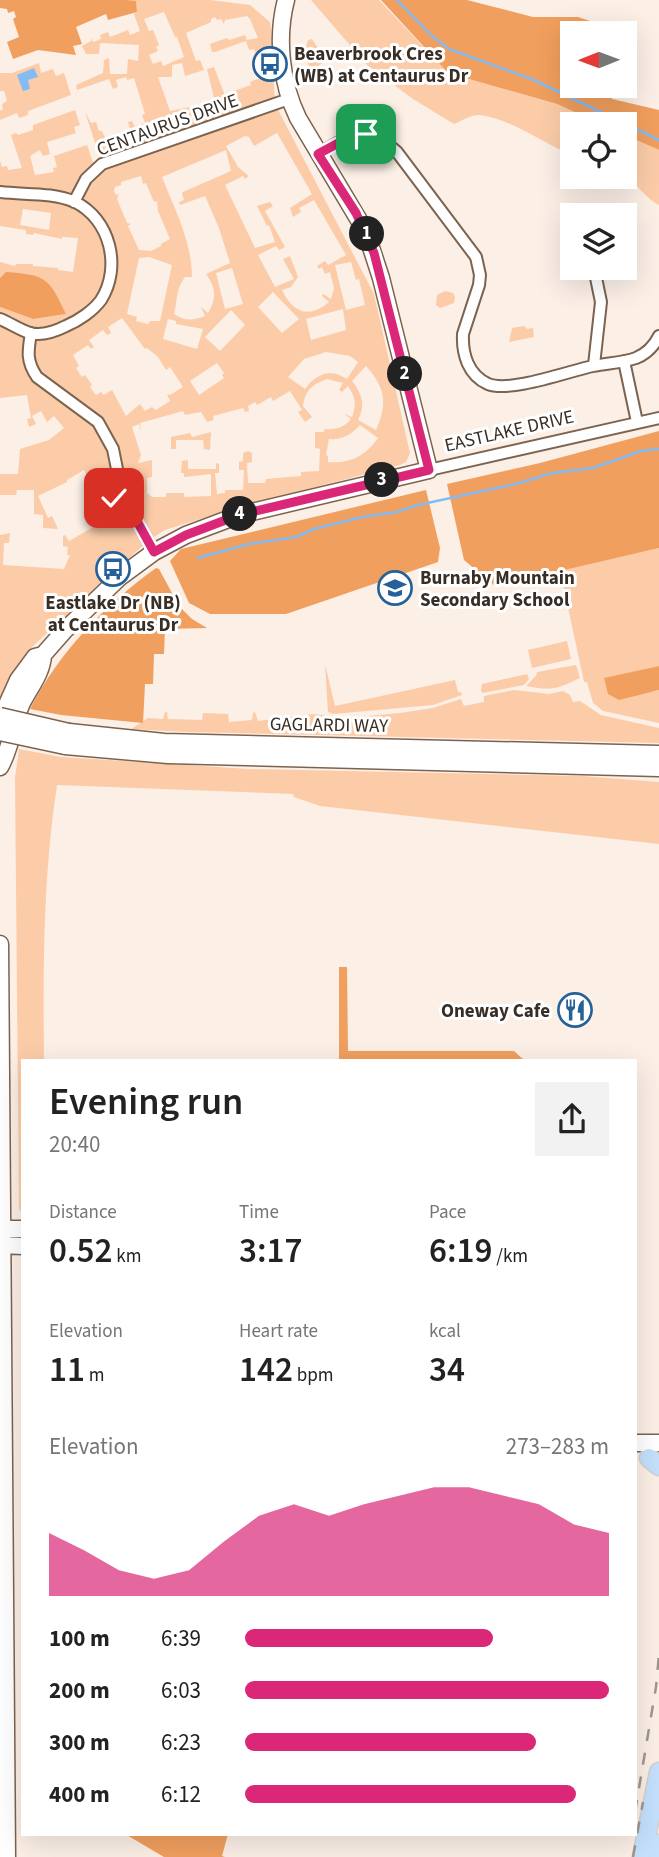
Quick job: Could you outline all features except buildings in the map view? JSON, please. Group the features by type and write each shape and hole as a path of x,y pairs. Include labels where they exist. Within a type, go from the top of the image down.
{"main road":[{"path":"642,1857 659,1772"},
{"path":"656,1857 659,1844"}],"street":[{"path":"286,0 281,21 289,99 318,154 356,213 374,253 429,470"},
{"name":"CENTAURUS DRIVE","path":"74,202 86,179 102,163 289,99"},
{"path":"318,154 355,134 366,134 386,142 397,152 471,248 480,275 463,334 463,344 470,367 481,379 495,386 508,386 624,361 645,353 659,336"},
{"path":"0,192 60,197 86,209 100,222 108,237 111,263 109,281 100,301 82,318 59,330 31,333 0,319"},
{"path":"594,366 601,302 596,280"},
{"path":"31,333 28,361 37,377 85,405 98,422 121,467 118,496 154,552"},
{"path":"624,361 638,422"},
{"name":"EASTLAKE DRIVE","path":"0,718 25,668 35,657 43,655 120,577 154,552 186,535 239,515 659,418"},
{"name":"EASTLAKE DRIVE","path":"0,767 6,757 22,704 42,665 43,655"},
{"name":"GAGLARDI WAY","path":"0,718 67,739 659,754"},
{"name":"GAGLARDI WAY","path":"0,732 67,739 168,755 659,768"},
{"path":"0,944 7,1857"},
{"path":"1,1237 21,1230"},
{"path":"1,1237 21,1245"},
{"path":"637,1443 659,1443"}],"shaded area":[{"path":"0,0 126,0 136,1 137,12 108,20 106,14 76,27 82,44 73,46 76,55 38,50 13,59 7,42 19,37 13,19 16,17 14,11 8,13 7,9 0,8"},
{"path":"126,0 210,0 250,5 270,22 275,104 374,294 410,453 406,462 400,465 239,507 165,530 149,540 33,646 11,675 0,702 0,535 10,533 9,543 4,543 3,565 64,569 70,555 67,555 68,547 63,546 63,536 69,541 104,521 100,513 102,511 91,493 96,490 84,470 38,496 48,518 52,516 58,529 43,528 43,515 34,514 34,490 17,490 16,495 0,495 0,474 18,474 20,449 49,440 64,428 54,416 47,422 41,411 32,416 36,424 29,427 27,419 31,418 27,395 0,398 0,307 33,319 66,314 55,292 45,281 6,273 0,278 0,262 15,266 33,264 73,272 78,238 62,239 26,234 26,230 0,226 0,161 2,167 7,166 8,170 22,168 11,135 33,130 33,125 75,110 80,125 74,127 76,133 47,142 50,154 43,156 40,150 30,156 35,175 54,172 53,168 57,167 54,156 87,145 95,168 102,164 85,112 91,123 96,122 99,131 102,131 105,138 109,136 110,139 131,132 128,122 132,121 135,127 145,123 142,115 145,114 134,78 116,80 118,87 113,89 109,79 77,90 76,85 103,73 104,60 109,58 110,74 127,74 128,59 138,61 139,45 100,43 99,54 86,54 82,46 91,41 91,38 93,42 101,39 100,35 108,32 110,37 128,30 130,35 140,31 134,14 137,12 136,2","holes":["164,12 184,57 163,66 161,61 153,64 149,55 158,51 156,47 159,45 153,30 149,31 144,19","247,16 258,38 247,40 245,35 229,40 227,38 210,44 212,52 246,41 249,50 254,49 258,59 255,61 260,78 226,98 214,67 207,69 215,102 170,111 158,77 172,77 172,65 182,63 185,76 204,70 200,60 196,61 186,33 211,22 215,17 217,20 221,19 224,24 225,20","277,133 312,194 290,208 293,217 301,212 299,208 314,200 346,255 328,265 325,261 317,266 319,269 322,267 325,274 330,272 334,288 331,299 323,294 322,296 329,302 315,311 296,308 282,290 291,287 298,277 290,256 283,259 294,279 275,287 258,255 276,246 279,250 285,247 265,211 273,206 270,202 257,206 267,226 269,225 275,242 255,248 225,185 243,176 245,179 249,176 238,167 226,146 245,136 249,137 254,146","226,150 231,171 183,192 184,200 179,202 180,205 205,196 230,263 206,274 212,284 213,303 208,313 201,307 205,316 196,319 185,319 174,314 182,282 185,277 192,277 186,239 162,177","141,176 154,202 157,201 158,211 170,239 151,251 139,250 128,226 131,224 127,223 117,199 119,194 116,195 115,187 121,185 121,182","23,209 51,213 49,230 20,225","149,257 172,265 160,321 150,321 148,324 136,321 137,317 127,314 139,258","351,262 356,280 359,279 365,305 346,310 335,265","232,268 243,304 225,309 216,273","273,292 299,319 282,333 258,307","343,309 346,330 311,340 306,319","231,310 245,325 220,351 205,337","122,318 145,349 158,357 166,370 170,367 183,387 170,395 167,394 170,401 156,410 152,407 145,411 140,404 126,416 112,390 104,395 101,392 96,395 85,375 82,377 76,368 79,366 73,355 88,345 91,349 94,347 89,340 103,330 107,335 111,333 108,327","168,319 176,321 176,324 203,329 197,349 163,339","326,352 350,356 358,362 347,379 335,374 324,374 305,389 288,377 304,359","217,363 224,373 224,378 199,395 190,381","366,366 381,388 383,396 382,412 376,430 358,420 362,404 352,381","327,379 343,383 339,390 342,392 348,386 354,401 352,417 344,414 351,419 345,424 336,429 315,432 315,448 320,449 319,471 301,472 301,476 266,479 265,483 248,483 247,463 252,462 252,453 248,451 243,453 243,461 239,462 239,470 244,470 243,490 225,490 225,493 217,494 215,473 219,473 219,464 216,463 216,469 188,469 188,460 182,461 181,473 184,473 184,477 211,474 211,496 184,497 184,493 166,493 166,497 152,497 147,493 147,478 152,477 152,460 138,463 141,455 132,427 139,424 141,432 140,423 183,411 185,415 201,412 207,422 214,420 213,416 243,408 245,412 249,411 248,406 255,402 257,405 271,397 273,401 290,391 302,410 298,412 305,422 312,417 303,406 310,388","360,425 378,438 368,450 356,458 343,462 328,462 326,455 329,439 346,436"]},
{"path":"311,0 379,0 448,73 557,104 575,112 560,112 560,149 492,118 477,115 454,124 413,99 367,65"},
{"path":"381,0 467,0 533,17 578,17 590,21 560,21 560,98 612,98 659,110 659,150 637,140 637,112 575,112 557,104 448,73"},
{"path":"312,39 320,51 322,63 310,68 304,53 308,40"},
{"path":"39,63 41,73 53,69 56,76 64,73 71,95 28,111 28,115 19,118 17,113 0,120 2,104 7,101 4,91 0,91 0,73 12,73"},
{"path":"637,140 659,150 659,205 637,187"},
{"path":"6,272 39,277 45,281 66,314 33,319 0,307 0,278"},
{"path":"445,291 453,293 454,303 440,308 436,305 437,295"},
{"path":"524,326 527,329 533,328 534,337 509,342 512,328"},
{"path":"659,431 659,548 495,586 464,560 447,484 540,463"},
{"path":"211,432 210,450 204,449 203,440 176,440 176,449 171,449 171,437 190,433 192,437"},
{"path":"426,490 440,548 438,562 286,614 210,614 189,603 170,561 181,549"},
{"path":"659,548 659,666 604,679 653,692 659,690 659,723 603,711 593,703 587,682 584,682 560,570"},
{"path":"156,568 179,606 192,619 207,628 165,629 164,654 154,654 153,684 145,684 143,723 61,715 30,709 55,668 85,631 137,582"},
{"path":"567,641 571,659 532,668 528,650"},
{"path":"325,664 335,706 455,680 458,692 462,695 433,705 333,714 328,712"},
{"path":"576,665 580,678 566,685 548,689 526,686 537,672"},
{"path":"659,666 659,690 619,700 608,694 604,678"},
{"path":"527,674 529,679 524,685 483,693 481,691 482,684"},
{"path":"514,690 549,694 563,691 570,695 573,702 580,701 601,715 659,728 659,743 131,729 148,718 163,719 165,712 168,719 202,720 203,713 228,714 229,722 252,720 255,712 258,721 314,714 346,718 433,708 461,699 464,706 484,702 484,696"},
{"path":"19,749 61,757 249,769 581,776 659,782 659,844 320,806 294,797 293,794 57,785 46,888 44,1059 21,1059 21,1213 15,778"},
{"path":"339,967 347,967 348,1051 514,1051 523,1059 504,1059 339,1059"},
{"path":"128,1836 227,1836 222,1856 225,1857 164,1857"}],"water":[{"path":"34,68 38,77 28,80 30,89 23,91 17,75"}],"waterway":[{"path":"397,0 432,36 449,49 534,80 659,140"},
{"path":"198,558 249,544 296,537 314,529 362,517 397,512 552,473 593,468 641,451 659,449"}],"railway":[{"path":"637,1800 659,1654"},
{"path":"637,1835 643,1802"},
{"path":"633,1857 637,1836"}],"place":[{"name":"Beaverbrook Cres (WB) at Centaurus Dr","path":"270,64"},
{"name":"Eastlake Dr (NB) at Centaurus Dr","path":"113,569"},
{"name":"Burnaby Mountain Secondary School","path":"395,588"},
{"name":"Oneway Cafe","path":"575,1010"}],"route":[{"path":"114,498 122,494 154,552 186,535 239,515 429,470 374,253 356,213 318,154 355,134 366,134"}]}
